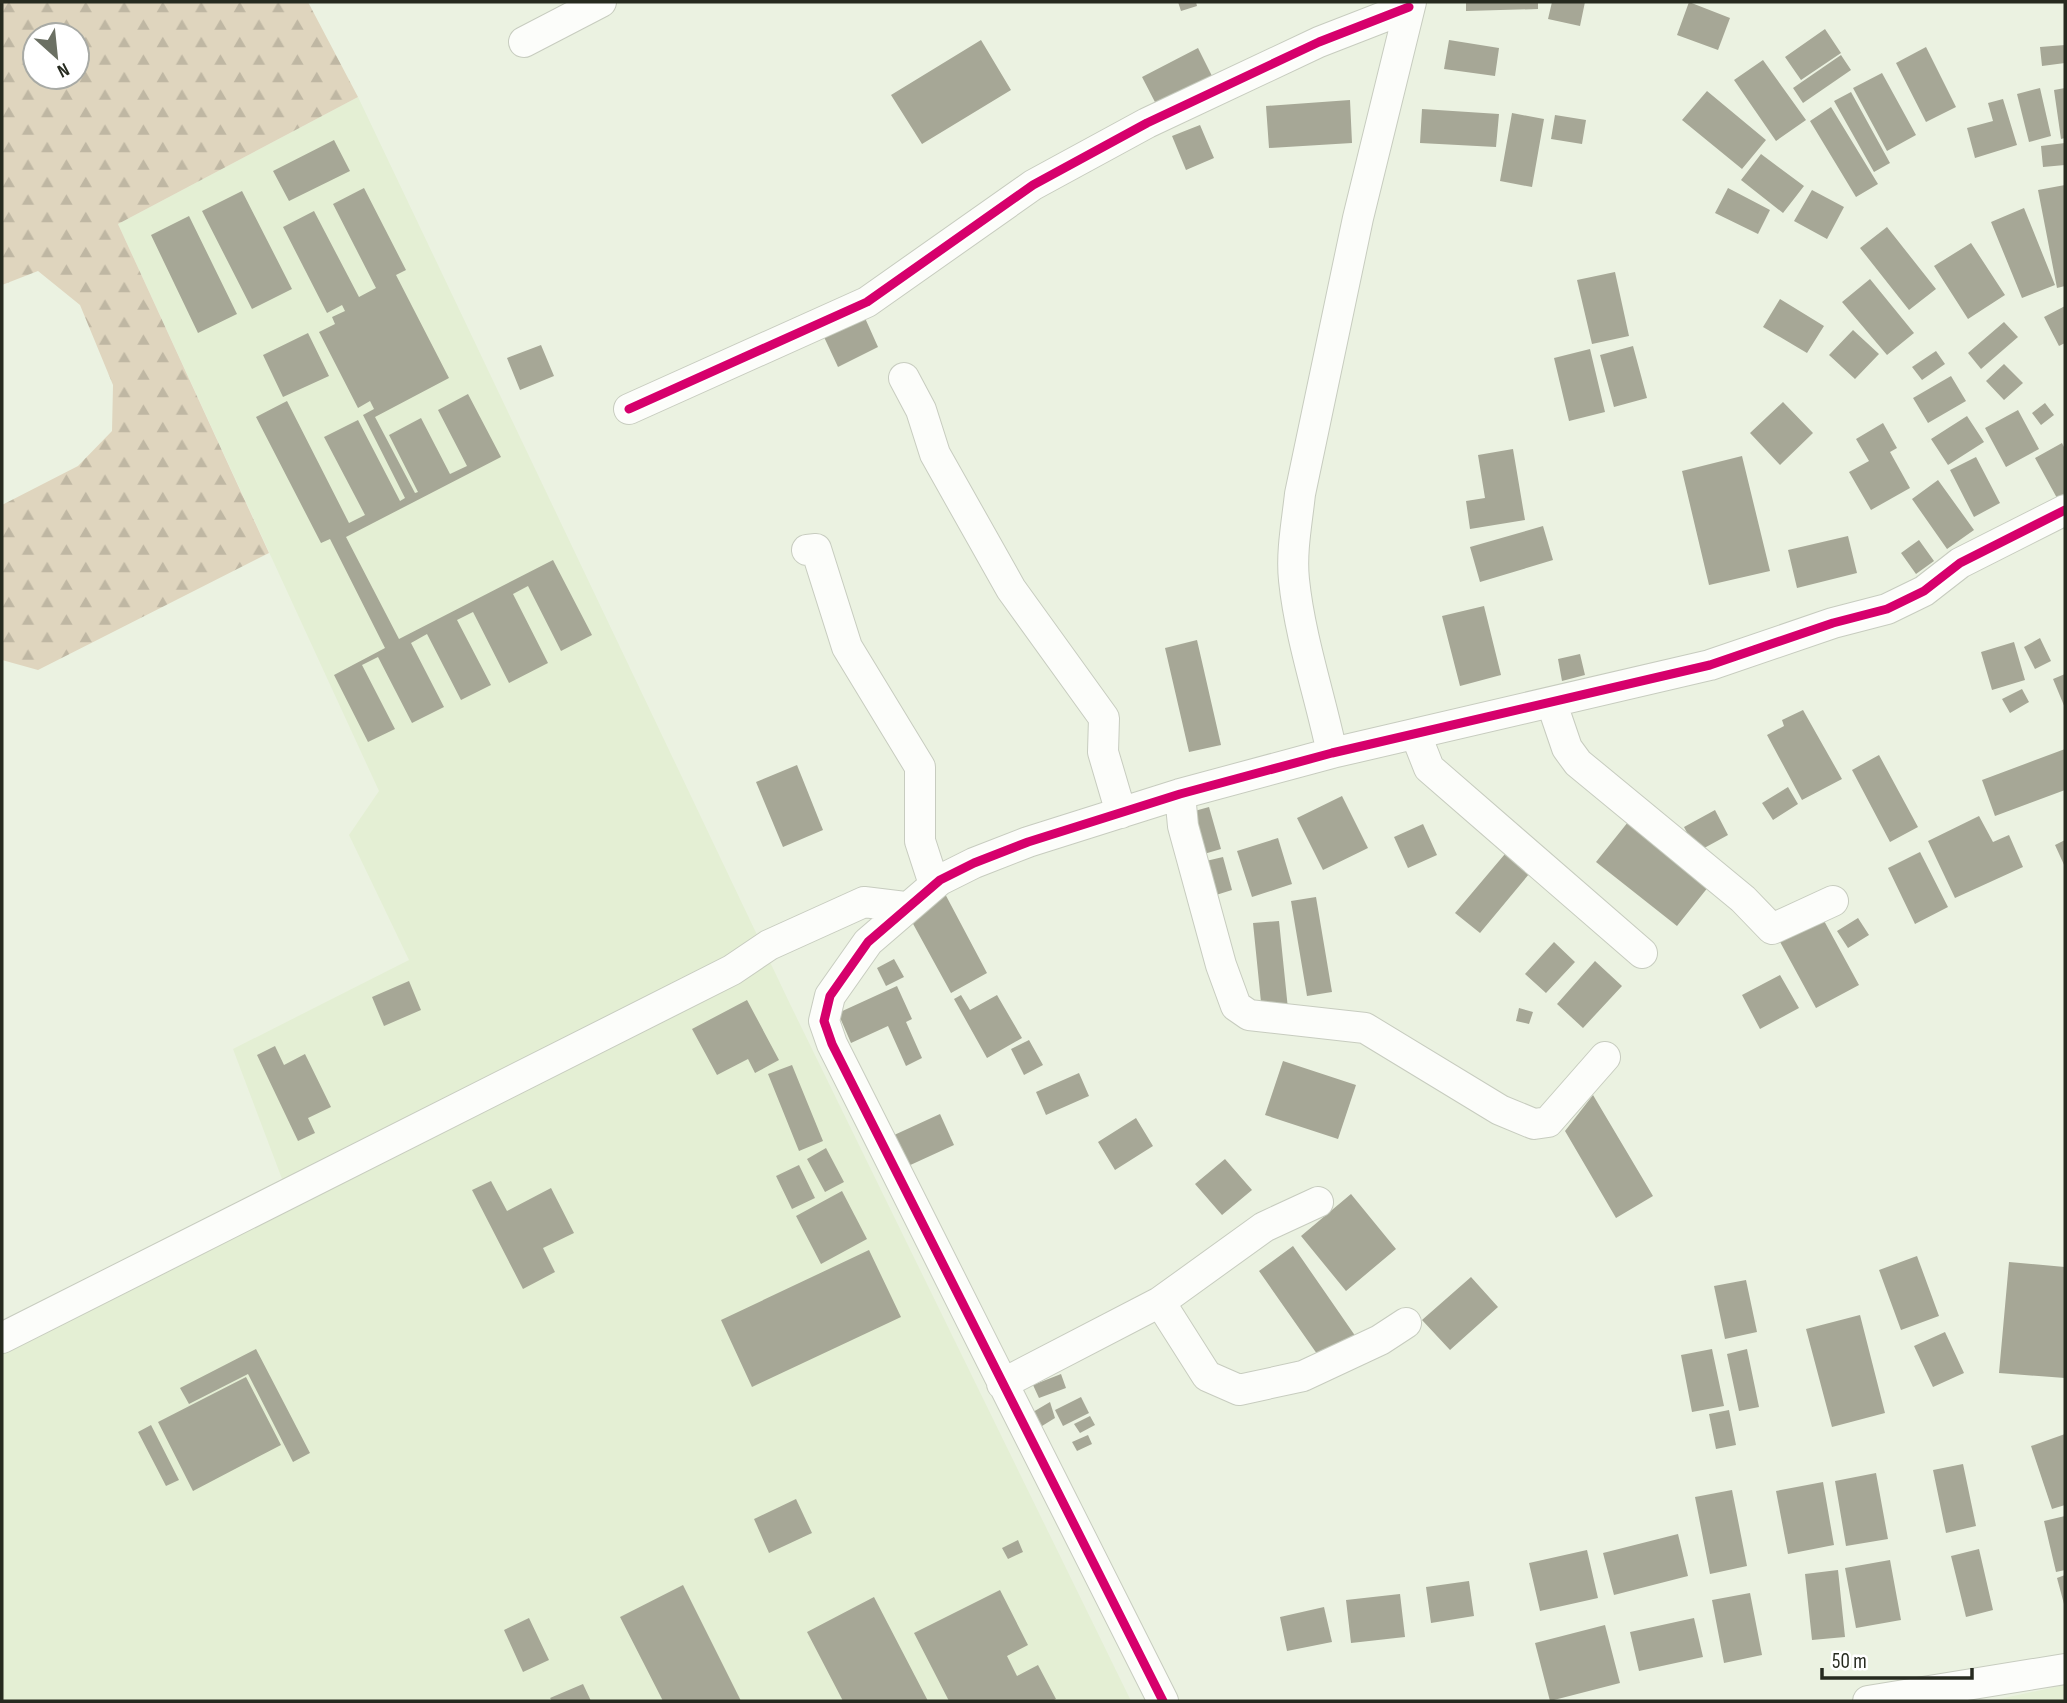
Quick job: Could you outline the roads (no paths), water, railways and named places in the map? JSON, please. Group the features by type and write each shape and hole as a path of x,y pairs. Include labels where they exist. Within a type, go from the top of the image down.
{"street":[{"path":"524,42 601,2"},
{"path":"629,409 867,302 1032,185 1147,123 1319,42 1410,4"},
{"path":"1332,753 1300,617 1294,578 1300,494 1358,218 1410,4"},
{"path":"904,378 921,410 935,454 1011,589 1104,718 1103,752 1121,813"},
{"path":"1163,1701 852,1089 824,1021 830,996 868,942 934,884 974,863 1028,842 1180,794 1332,753 1416,736 1710,665 1833,623 1887,609 1924,591 1960,563 2065,510"},
{"path":"807,550 816,549 847,647 920,767 920,841 934,884"},
{"path":"1552,704 1567,748 1578,763 1743,899 1772,929 1833,901"},
{"path":"1416,736 1429,768 1642,953"},
{"path":"1180,794 1183,826 1215,942 1236,1006 1242,1011 1249,1015 1365,1028 1500,1110 1534,1124 1548,1122 1605,1057"},
{"path":"2,1338 732,970 769,946 864,902 905,907"},
{"path":"1002,1384 1160,1302 1264,1227 1318,1202"},
{"path":"1160,1302 1207,1376 1239,1390 1303,1376 1380,1340 1406,1323"},
{"path":"1868,1701 1930,1697 2065,1669"}]}
